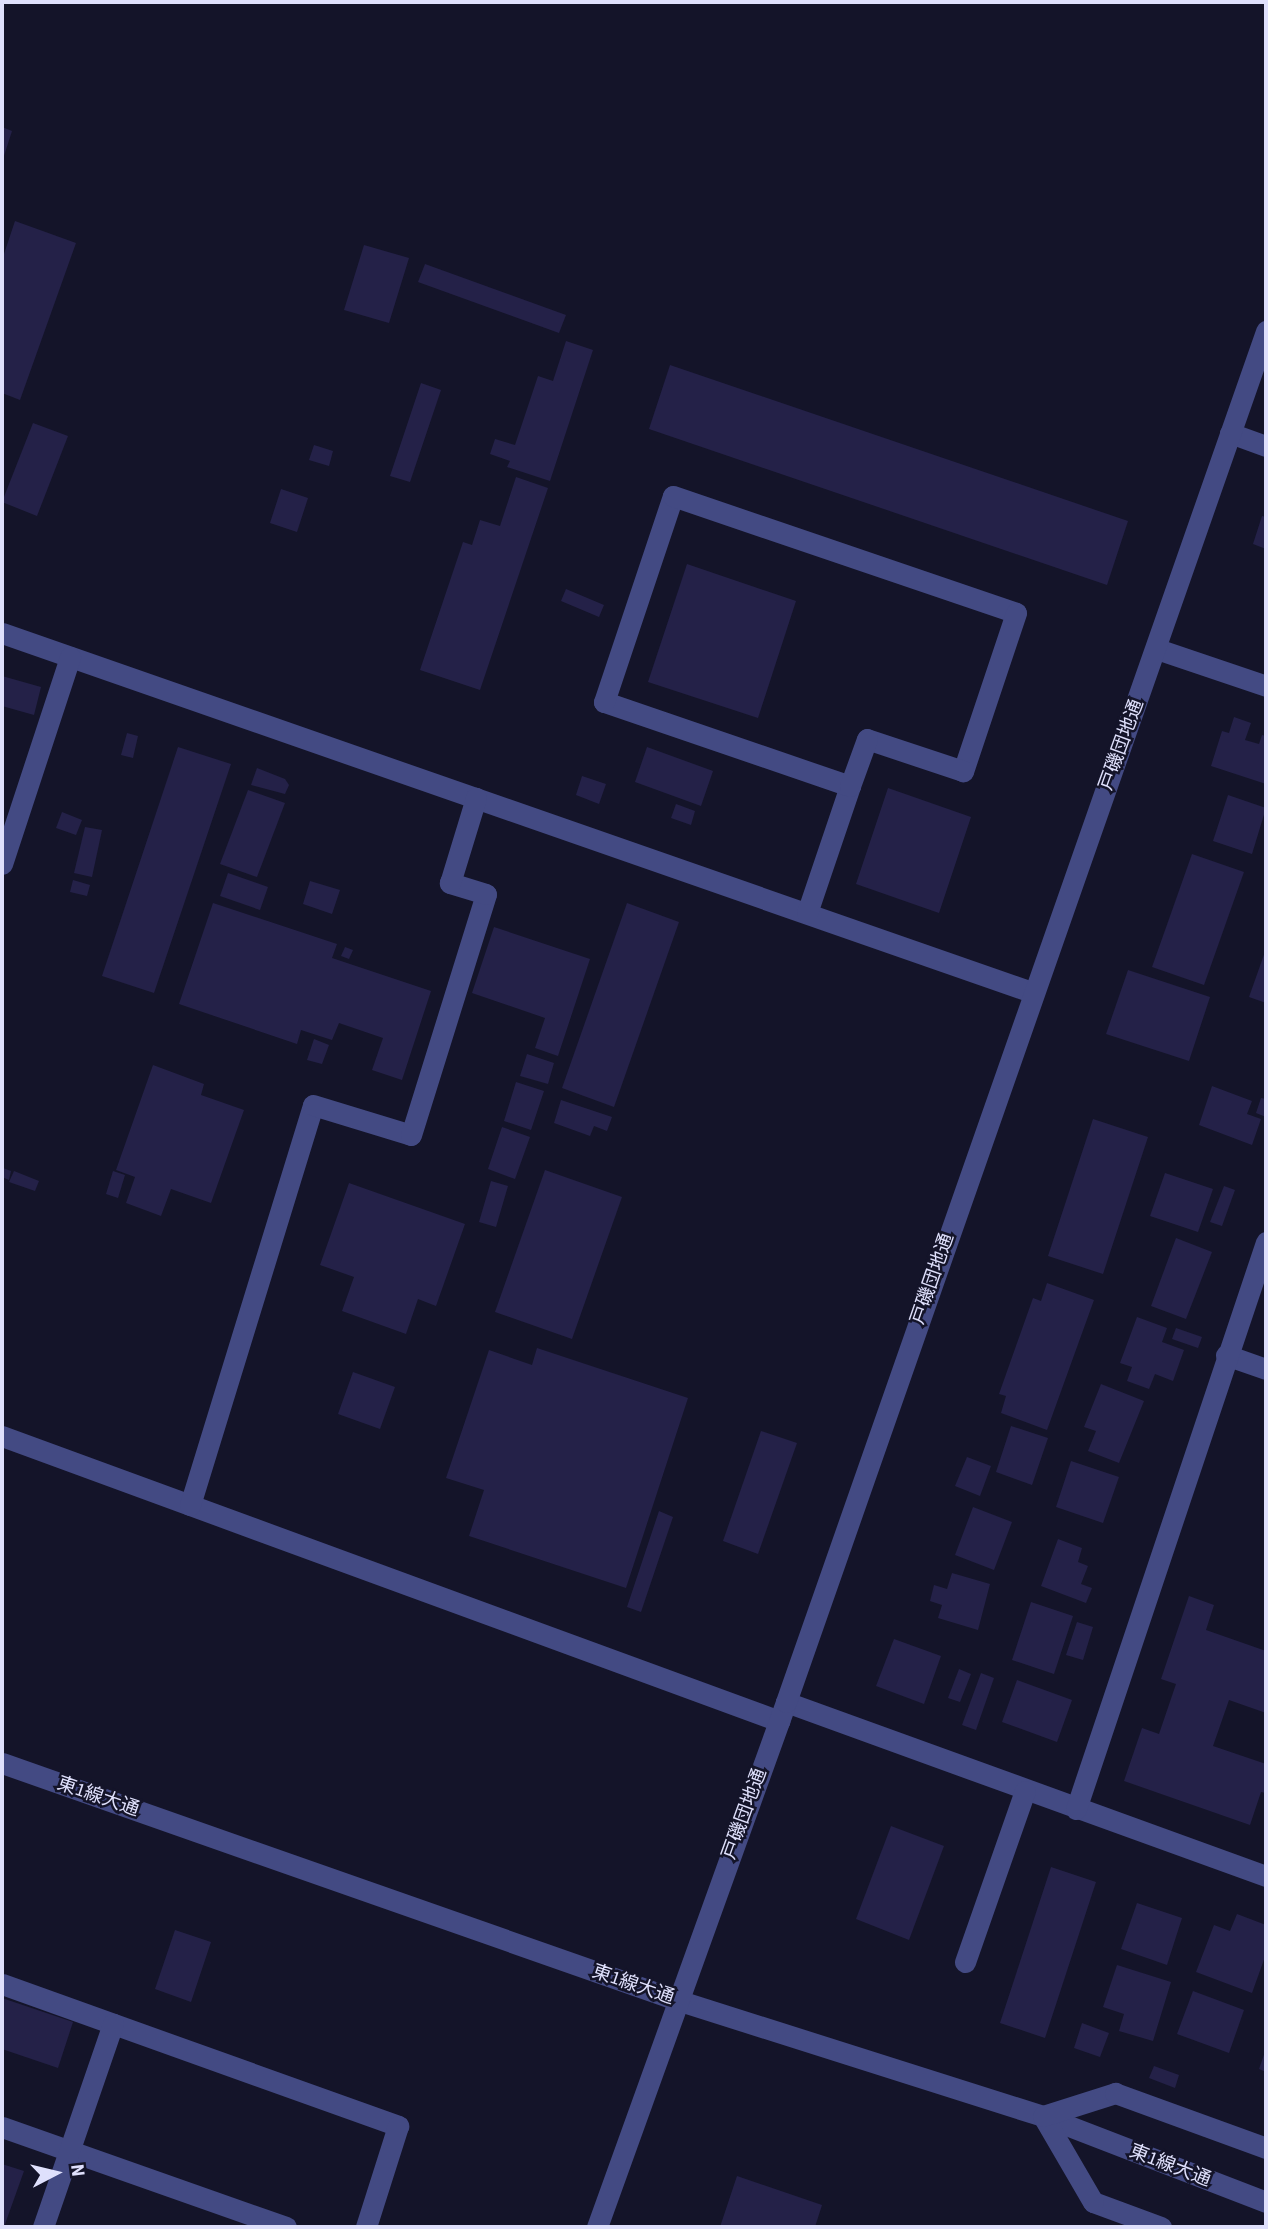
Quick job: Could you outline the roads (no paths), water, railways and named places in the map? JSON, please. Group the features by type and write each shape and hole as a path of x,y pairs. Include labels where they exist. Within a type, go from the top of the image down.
{"street":[{"name":"戸磯団地通","path":"597,2227 783,1712 1032,992 1157,649 1266,331"},
{"path":"1230,433 1266,446"},
{"path":"807,913 867,739 963,771 1016,613 673,496 604,702 850,786"},
{"path":"2,633 1032,992"},
{"path":"1157,649 1266,686"},
{"path":"2,864 70,657"},
{"path":"190,1505 313,1105 411,1135 486,894 450,883 476,798"},
{"path":"1076,1810 1266,1242"},
{"path":"1226,1355 1266,1369"},
{"path":"2,1436 190,1505 783,1712 1025,1791 1266,1876"},
{"name":"東1線大通","path":"2,1763 677,2000 1043,2116 1182,2172 1266,2202"},
{"path":"965,1962 1025,1791"},
{"path":"2,1984 398,2126 366,2227"},
{"path":"43,2227 113,2024"},
{"path":"1161,2227 1093,2202 1043,2116 1115,2093 1266,2148"},
{"path":"2,2127 286,2227"}]}
